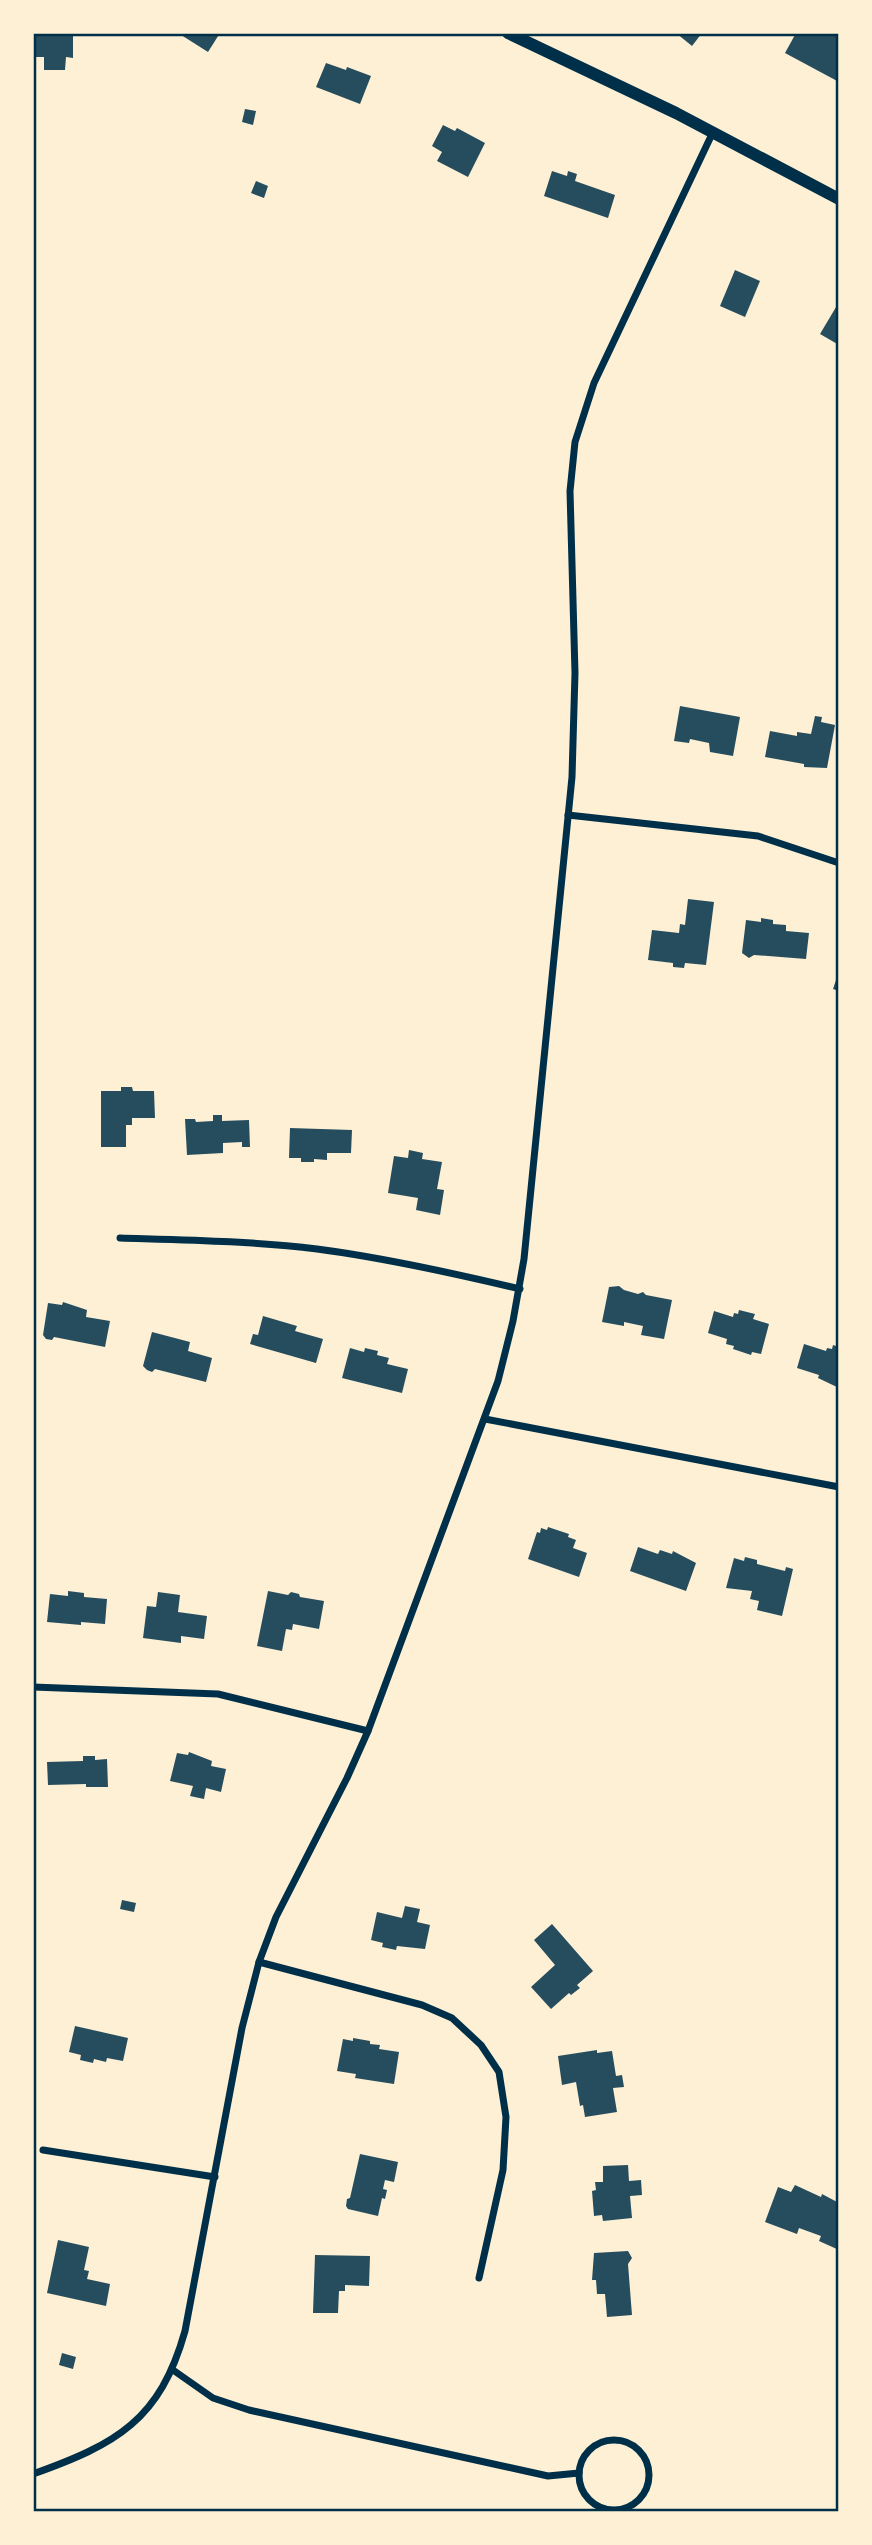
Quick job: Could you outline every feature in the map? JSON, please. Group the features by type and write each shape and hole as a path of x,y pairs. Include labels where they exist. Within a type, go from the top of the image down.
{"street":[{"path":"508,33 713,132 839,198"},
{"path":"33,2474 73,2460 134,2423 157,2398 173,2370 185,2331 242,2028 259,1962 276,1917 368,1731 498,1381 520,1289 568,815 575,685 570,515 571,466 575,442 593,383 713,132"},
{"path":"568,815 758,836 839,863"},
{"path":"120,1238 236,1242 316,1249 421,1265 520,1289"},
{"path":"485,1419 839,1487"},
{"path":"33,1687 218,1695 368,1731"},
{"path":"259,1962 422,2005 453,2018 481,2045 499,2072 506,2117 503,2170 479,2278"},
{"path":"43,2150 215,2177"},
{"path":"173,2370 213,2398 249,2410 548,2476 579,2473"},
{"path":"615,2439 636,2446 649,2465 650,2476 648,2487 634,2504 613,2510 602,2508 585,2494 579,2473 586,2453 604,2440 615,2439"}],"building":[{"path":"45,33 73,33 73,58 66,57 65,70 44,70 44,57 33,57 33,36 45,36"},
{"path":"178,33 220,33 208,52"},
{"path":"676,33 702,33 692,46"},
{"path":"796,33 834,33 839,36 839,82 785,53"},
{"path":"326,63 371,76 360,104 316,87"},
{"path":"245,109 256,111 253,125 242,122"},
{"path":"443,125 455,131 457,128 485,143 468,177 437,161 442,152 432,146"},
{"path":"552,171 567,176 568,171 577,174 575,181 615,195 608,218 544,196"},
{"path":"256,181 268,186 264,198 251,193"},
{"path":"735,270 760,281 745,317 720,306"},
{"path":"839,302 839,345 820,334"},
{"path":"680,706 740,717 733,756 710,752 709,743 690,739 689,743 674,741"},
{"path":"815,716 822,717 821,722 835,725 827,768 804,767 804,764 765,757 770,731 797,736 797,732 811,734"},
{"path":"688,899 714,902 706,965 685,963 684,968 673,967 673,963 648,960 652,930 679,933 680,924 685,925"},
{"path":"761,918 773,920 773,924 786,925 786,931 809,933 806,959 754,955 749,958 742,953 746,920 761,922"},
{"path":"839,974 839,991 833,989"},
{"path":"121,1087 132,1087 133,1091 154,1091 155,1118 132,1118 132,1125 126,1125 126,1147 101,1147 101,1091 121,1091"},
{"path":"213,1115 222,1115 222,1121 249,1120 250,1147 242,1147 242,1142 223,1143 223,1153 187,1155 185,1119 195,1119 196,1122 213,1121"},
{"path":"290,1128 352,1130 351,1153 327,1153 327,1160 314,1159 314,1162 289,1158"},
{"path":"409,1150 423,1153 422,1159 442,1162 437,1189 444,1190 440,1215 416,1210 418,1198 388,1193 394,1156 408,1158"},
{"path":"619,1286 638,1294 643,1292 672,1300 664,1339 641,1335 643,1326 624,1322 624,1326 602,1322 609,1287"},
{"path":"63,1302 87,1310 86,1317 110,1321 105,1347 54,1337 52,1340 46,1339 43,1335 48,1303 62,1305"},
{"path":"739,1310 755,1314 753,1319 769,1324 761,1354 752,1352 751,1355 733,1349 734,1346 726,1344 727,1339 708,1333 714,1311 733,1317"},
{"path":"263,1316 297,1326 295,1331 323,1339 316,1363 250,1344 253,1334 258,1335"},
{"path":"152,1332 190,1342 188,1351 212,1358 206,1382 155,1369 152,1372 147,1370 143,1366"},
{"path":"804,1344 826,1351 827,1348 832,1349 833,1345 839,1347 839,1388 818,1378 819,1375 797,1368"},
{"path":"350,1348 364,1352 365,1348 378,1351 377,1355 389,1358 387,1364 408,1369 402,1393 342,1378"},
{"path":"548,1527 569,1534 568,1537 576,1540 573,1548 587,1553 579,1577 528,1559 537,1532 540,1533 541,1528 547,1530"},
{"path":"638,1547 658,1554 660,1550 672,1554 673,1551 696,1563 686,1591 630,1571"},
{"path":"745,1557 757,1560 757,1564 785,1571 786,1567 793,1569 782,1616 757,1610 759,1601 750,1599 752,1591 726,1588 734,1558 744,1561"},
{"path":"68,1591 84,1593 84,1597 107,1599 105,1624 47,1622 50,1594 68,1596"},
{"path":"268,1591 288,1595 291,1592 299,1594 300,1597 324,1601 319,1629 293,1624 292,1630 286,1629 282,1651 257,1646"},
{"path":"158,1592 180,1595 178,1612 207,1616 204,1639 181,1636 181,1643 143,1638 147,1606 156,1607"},
{"path":"189,1752 212,1761 211,1766 226,1769 221,1792 206,1788 204,1799 190,1796 193,1786 170,1781 177,1753 188,1755"},
{"path":"83,1756 95,1756 95,1760 107,1759 108,1787 86,1787 86,1784 48,1785 47,1762 83,1761"},
{"path":"122,1900 136,1903 134,1912 120,1909"},
{"path":"405,1906 420,1909 417,1922 430,1925 425,1949 397,1946 396,1950 382,1947 383,1943 371,1940 377,1912 402,1918"},
{"path":"552,1924 593,1971 577,1985 580,1988 571,1995 569,1993 551,2009 531,1987 555,1965 534,1940"},
{"path":"75,2026 128,2038 123,2061 107,2058 106,2062 94,2059 93,2063 80,2060 81,2055 69,2052"},
{"path":"353,2038 380,2045 379,2049 399,2052 394,2084 355,2078 356,2074 337,2071 343,2039 353,2041"},
{"path":"597,2050 597,2053 612,2051 616,2076 622,2075 624,2087 613,2088 617,2112 585,2117 583,2105 580,2106 576,2082 562,2085 558,2056"},
{"path":"360,2154 398,2162 394,2182 385,2180 383,2189 387,2190 385,2199 382,2198 378,2216 348,2209 346,2206"},
{"path":"628,2165 629,2181 641,2180 642,2195 630,2196 632,2218 603,2221 602,2215 594,2216 592,2191 596,2190 595,2182 603,2182 603,2166"},
{"path":"795,2185 839,2203 839,2250 819,2241 821,2236 799,2228 797,2234 765,2222 778,2187 791,2192"},
{"path":"58,2240 89,2247 84,2270 89,2271 87,2279 110,2284 106,2306 47,2293"},
{"path":"628,2251 632,2258 628,2264 632,2315 607,2317 605,2294 597,2294 596,2280 592,2280 594,2253"},
{"path":"315,2255 370,2256 369,2286 345,2285 345,2291 339,2291 338,2313 313,2313"},
{"path":"62,2353 76,2357 73,2369 59,2365"}]}
